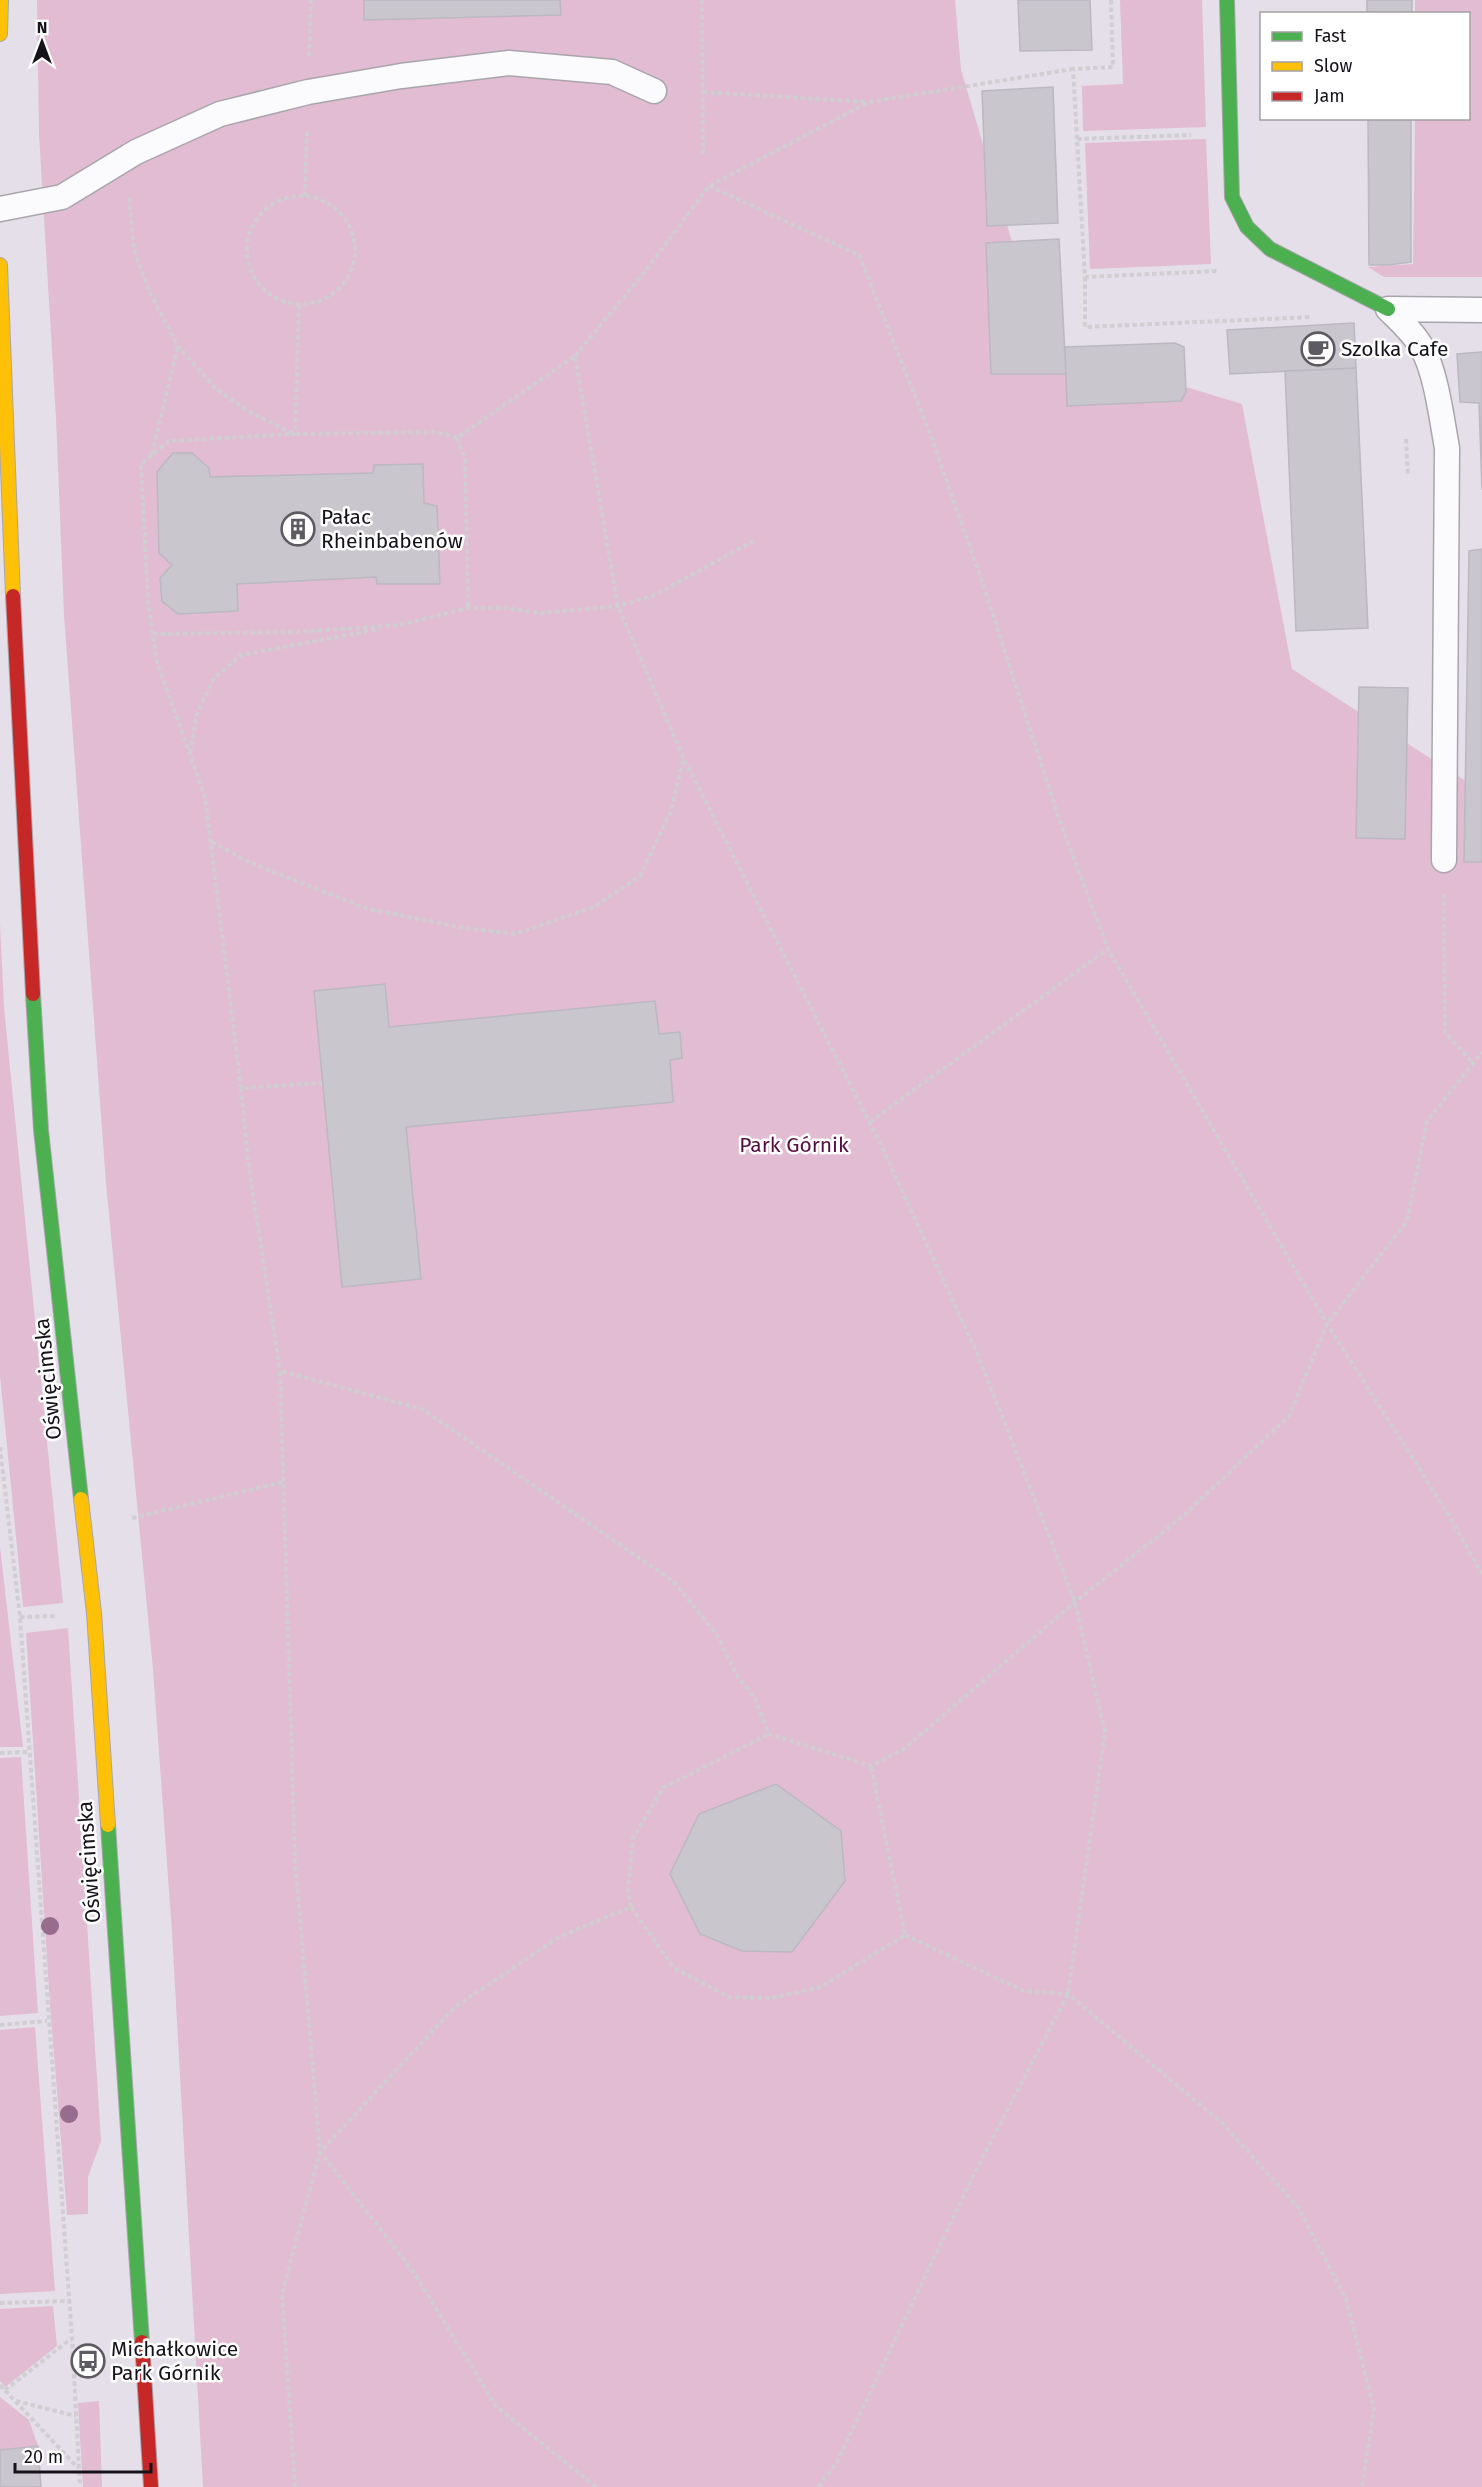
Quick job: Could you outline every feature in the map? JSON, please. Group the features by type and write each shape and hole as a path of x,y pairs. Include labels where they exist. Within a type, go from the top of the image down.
{"street":[{"path":"0,34 1,0"},
{"path":"1227,0 1232,197 1247,227 1270,249 1388,309"},
{"name":"Oświęcimska","path":"0,265 19,744 41,1130 94,1612 151,2487"}],"lane":[{"path":"0,209 62,197 136,152 220,114 308,92 401,76 509,63 612,72 654,91"},
{"path":"1388,309 1482,310"},
{"path":"1388,309 1403,323 1423,349 1437,392 1447,448 1444,860"}],"path":[{"path":"304,196 311,0"},
{"path":"702,0 703,154"},
{"path":"703,92 869,102 1073,69 1113,67 1111,0"},
{"path":"1073,69 1085,277 1085,327 1318,317"},
{"path":"458,438 575,356 643,274 709,186 869,102"},
{"path":"1077,139 1231,133"},
{"path":"136,152 129,181 130,220 134,250 150,293 178,346 217,390 253,414 295,434"},
{"path":"709,186 859,255 929,431 984,588 1059,819 1108,949 1327,1324 1445,1509 1482,1574"},
{"path":"304,196 320,199 333,206 352,230 355,246 354,261 349,275 340,287 328,297 314,303 299,305 284,302 270,295 258,284 250,271 246,255 250,232 261,212 274,202 289,197 304,196"},
{"path":"1085,277 1217,271"},
{"path":"295,434 299,305"},
{"path":"152,455 178,346"},
{"path":"575,356 618,606 684,759 870,1122 978,1356 1075,1602 1105,1732 1068,1994 972,2178 836,2464 818,2487"},
{"path":"295,2487 282,2294 320,2152 295,1860 280,1371 248,1161 205,797 157,662 148,603 141,464 169,441 295,434 436,432 458,438"},
{"path":"1406,434 1408,482"},
{"path":"458,438 465,459 468,608"},
{"path":"189,753 197,713 214,678 241,655 399,625 468,608 507,608 541,613 618,606 655,595 755,540"},
{"path":"153,634 296,632 399,625"},
{"path":"211,842 251,863 365,908 464,928 515,934 594,908 640,876 670,811 684,759"},
{"path":"1444,860 1445,1032 1473,1062"},
{"path":"870,1122 1108,949"},
{"path":"905,1935 821,1987 772,1998 729,1997 674,1968 631,1907 628,1889 633,1838 663,1788 769,1734 871,1766 905,1748 1075,1602 1182,1517 1289,1416 1327,1324 1407,1221 1427,1121 1482,1052"},
{"path":"241,1088 322,1083"},
{"path":"280,1371 422,1408 674,1581 717,1635 738,1677 754,1697 769,1734"},
{"path":"0,1447 20,1617 47,2021 72,2338 80,2487"},
{"path":"132,1518 284,1482"},
{"path":"20,1617 58,1616"},
{"path":"0,1753 28,1752"},
{"path":"871,1766 905,1935"},
{"path":"320,2152 455,2007 559,1937 631,1907"},
{"path":"905,1935 1024,1991 1068,1994 1222,2123 1298,2207 1346,2299 1374,2409 1362,2487"},
{"path":"0,2025 47,2021"},
{"path":"320,2152 413,2271 496,2406 596,2487"},
{"path":"0,2303 68,2301"},
{"path":"4,2390 72,2338"},
{"path":"0,2385 79,2468"},
{"path":"16,2401 76,2416"}],"green space":[{"name":"Park Górnik","path":"37,0 955,0 961,70 1042,343 1242,404 1292,669 1475,787 1482,784 1482,2487 203,2487 172,1932 153,1669 106,1183 64,615 56,418 39,134"},
{"path":"1120,0 1202,0 1206,127 1083,131 1082,86 1123,84"},
{"path":"1415,0 1482,0 1482,277 1384,277 1368,267 1413,264 1415,120 1470,120 1470,12 1415,12"},
{"path":"1206,139 1211,264 1090,269 1085,143"},
{"path":"0,923 4,1007 63,1603 23,1607 0,1375"},
{"path":"0,1547 23,1747 0,1747"},
{"path":"68,1628 101,2141 88,2177 88,2214 67,2215 50,2005 26,1633"},
{"path":"21,1757 38,2013 0,2016 0,1758"},
{"path":"35,2027 55,2291 0,2294 0,2030"},
{"path":"53,2306 57,2346 5,2387 0,2381 0,2309"},
{"path":"0,2397 29,2420 38,2446 0,2450"},
{"path":"99,2401 102,2487 83,2487 78,2403"}],"building":[{"path":"364,0 560,0 561,15 364,20"},
{"path":"1018,0 1090,0 1092,50 1020,51"},
{"path":"1367,0 1412,0 1412,12 1367,12"},
{"path":"1053,87 1058,223 987,226 982,91"},
{"path":"1368,120 1411,120 1411,262 1369,265"},
{"path":"1059,239 1066,374 991,374 986,243"},
{"path":"1354,323 1356,368 1230,374 1227,330"},
{"path":"1175,343 1184,347 1186,392 1181,401 1067,406 1065,347"},
{"path":"1482,352 1482,490 1479,403 1460,402 1457,354"},
{"path":"1356,368 1368,628 1296,631 1285,371"},
{"name":"Pałac Rheinbabenów","path":"173,453 192,453 209,468 210,477 373,473 374,465 423,464 424,503 437,506 440,584 377,584 376,577 237,584 238,611 178,614 162,601 160,578 172,565 159,553 157,472"},
{"path":"1482,549 1482,862 1464,862 1469,551"},
{"path":"1359,687 1408,688 1405,839 1356,838"},
{"path":"385,984 389,1027 655,1001 659,1034 680,1032 682,1058 670,1060 673,1102 406,1127 421,1279 342,1287 314,991"},
{"path":"776,1784 841,1831 845,1881 792,1952 742,1951 700,1934 670,1874 699,1814"},
{"path":"38,2446 41,2487 0,2487 0,2450"}],"traffic: fast":[{"path":"1227,0 1232,197 1247,227 1270,249 1388,309"},
{"path":"33,994 41,1130 81,1499"},
{"path":"108,1825 142,2342"}],"traffic: slow":[{"path":"0,34 1,0"},
{"path":"0,265 13,596"},
{"path":"81,1499 94,1613 108,1825"}],"traffic: jam":[{"path":"13,596 33,994"},
{"path":"142,2342 151,2487"}],"place":[{"name":"Szolka Cafe","path":"1318,349"},
{"name":"Pałac Rheinbabenów","path":"298,529"},
{"name":"Michałkowice Park Górnik","path":"88,2361"}]}
